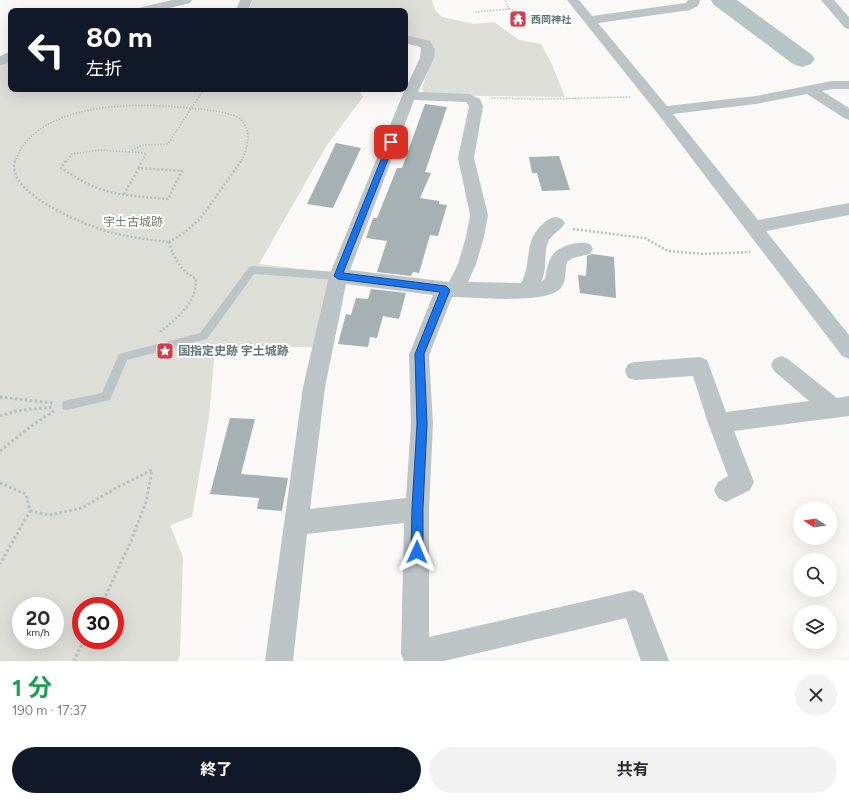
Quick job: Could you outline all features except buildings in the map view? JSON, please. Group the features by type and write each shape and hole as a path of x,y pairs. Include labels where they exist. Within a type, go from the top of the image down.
{"street":[{"path":"154,8 186,0"},
{"path":"573,0 663,111 849,350"},
{"path":"590,20 690,6 694,3 694,0"},
{"path":"827,0 849,26"},
{"path":"279,661 314,387 338,276 410,96 427,58 428,49 424,44 408,40"},
{"path":"663,111 756,100 832,85 849,85"},
{"path":"832,85 849,103"},
{"path":"809,89 849,115"},
{"path":"410,96 469,98 475,102 476,106 466,158 476,195 478,215 475,237 467,264 450,290 420,354 422,424 418,508 415,658 634,603 655,661"},
{"path":"754,227 849,209"},
{"path":"526,291 534,277 538,245 550,228"},
{"path":"338,276 450,290 526,291 546,289 554,283 559,258 568,251 584,249"},
{"path":"781,365 841,407"},
{"path":"635,371 700,366 719,423 742,482 726,490"},
{"path":"719,423 841,407"},
{"path":"296,523 418,508"}],"lane":[{"path":"67,405 106,397 123,357 202,336 252,270 338,276"}],"path":[{"path":"505,0 509,8"},
{"path":"475,12 509,8 523,12"},
{"path":"129,152 142,146 168,144 202,92"},
{"path":"469,98 548,99 651,96"},
{"path":"140,105 192,109 224,113 240,119 246,127 249,140 242,160 232,176 219,190 207,211 188,231 169,242 132,238 101,230 68,217 35,198 19,180 14,164 22,147 37,132 57,121 80,114 140,105"},
{"path":"124,194 146,153 100,150 72,154 62,168 78,179 100,189 124,194 168,199 182,171 139,168"},
{"path":"550,228 577,229 645,238 668,251 736,253 772,250"},
{"path":"154,336 176,318 189,303 197,287 196,279 184,273 175,261 169,242"},
{"path":"0,397 67,405"},
{"path":"0,416 16,411 67,405"},
{"path":"0,451 31,426 67,405"},
{"path":"30,510 50,515 82,508 116,488 152,470 146,502 131,541 105,597"},
{"path":"0,483 26,494 30,510 9,551 0,564"},
{"path":"74,661 80,649"}],"green space":[{"path":"252,0 432,0 435,10 442,17 474,24 494,22 519,40 541,44 551,62 565,97 431,95 424,93 422,89 435,47 426,41 408,38 408,8 250,8"},
{"name":"宇土古城跡","path":"8,61 8,92 360,92 363,97 327,145 259,264 333,273 314,347 215,348 209,417 192,517 170,525 183,557 180,654 178,661 0,661 0,67"}],"waterway":[{"path":"722,0 802,59"}],"place":[{"name":"西岡神社","path":"518,19"},
{"name":"国指定史跡 宇土城跡","path":"165,351"}],"route":[{"path":"391,142 338,276 446,290 420,354 422,424 417,552"}]}
